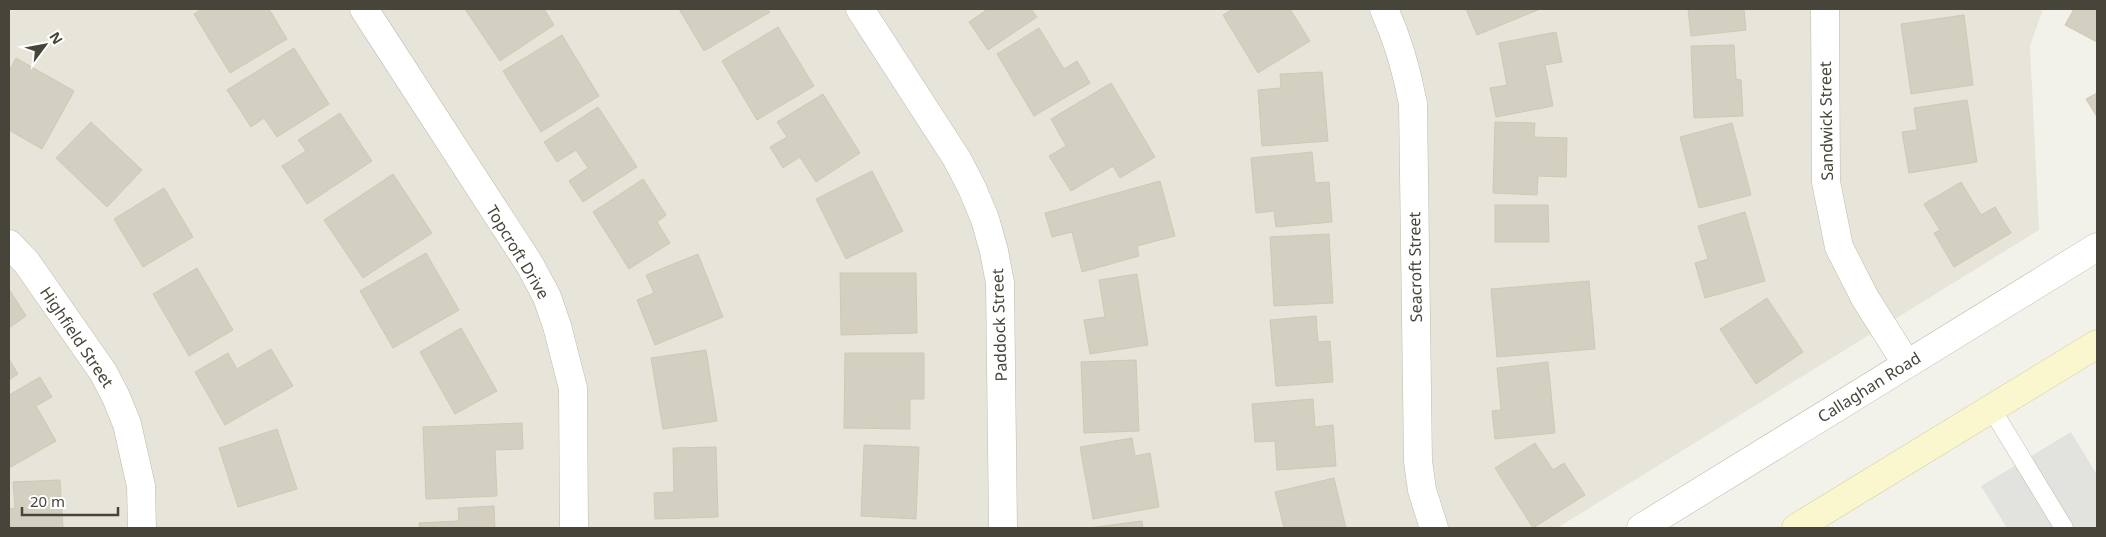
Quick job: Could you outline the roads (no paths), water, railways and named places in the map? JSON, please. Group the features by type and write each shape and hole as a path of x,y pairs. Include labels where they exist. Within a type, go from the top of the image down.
{"main road":[{"path":"1796,528 2097,344"}],"street":[{"name":"Topcroft Drive","path":"364,9 530,265 546,297 566,357 573,388 574,528"},
{"name":"Paddock Street","path":"860,9 957,159 982,211 994,251 1000,283 1004,528"},
{"name":"Seacroft Street","path":"1384,9 1402,56 1413,104 1418,461 1422,490 1434,528"},
{"name":"Sandwick Street","path":"1825,9 1826,182 1839,247 1865,298 1906,364"},
{"name":"Highfield Street","path":"9,244 27,263 103,372 116,397 127,424 141,486 142,528"},
{"name":"Callaghan Road","path":"1641,528 2097,247"}],"lane":[{"path":"1991,408 2064,528"}]}
